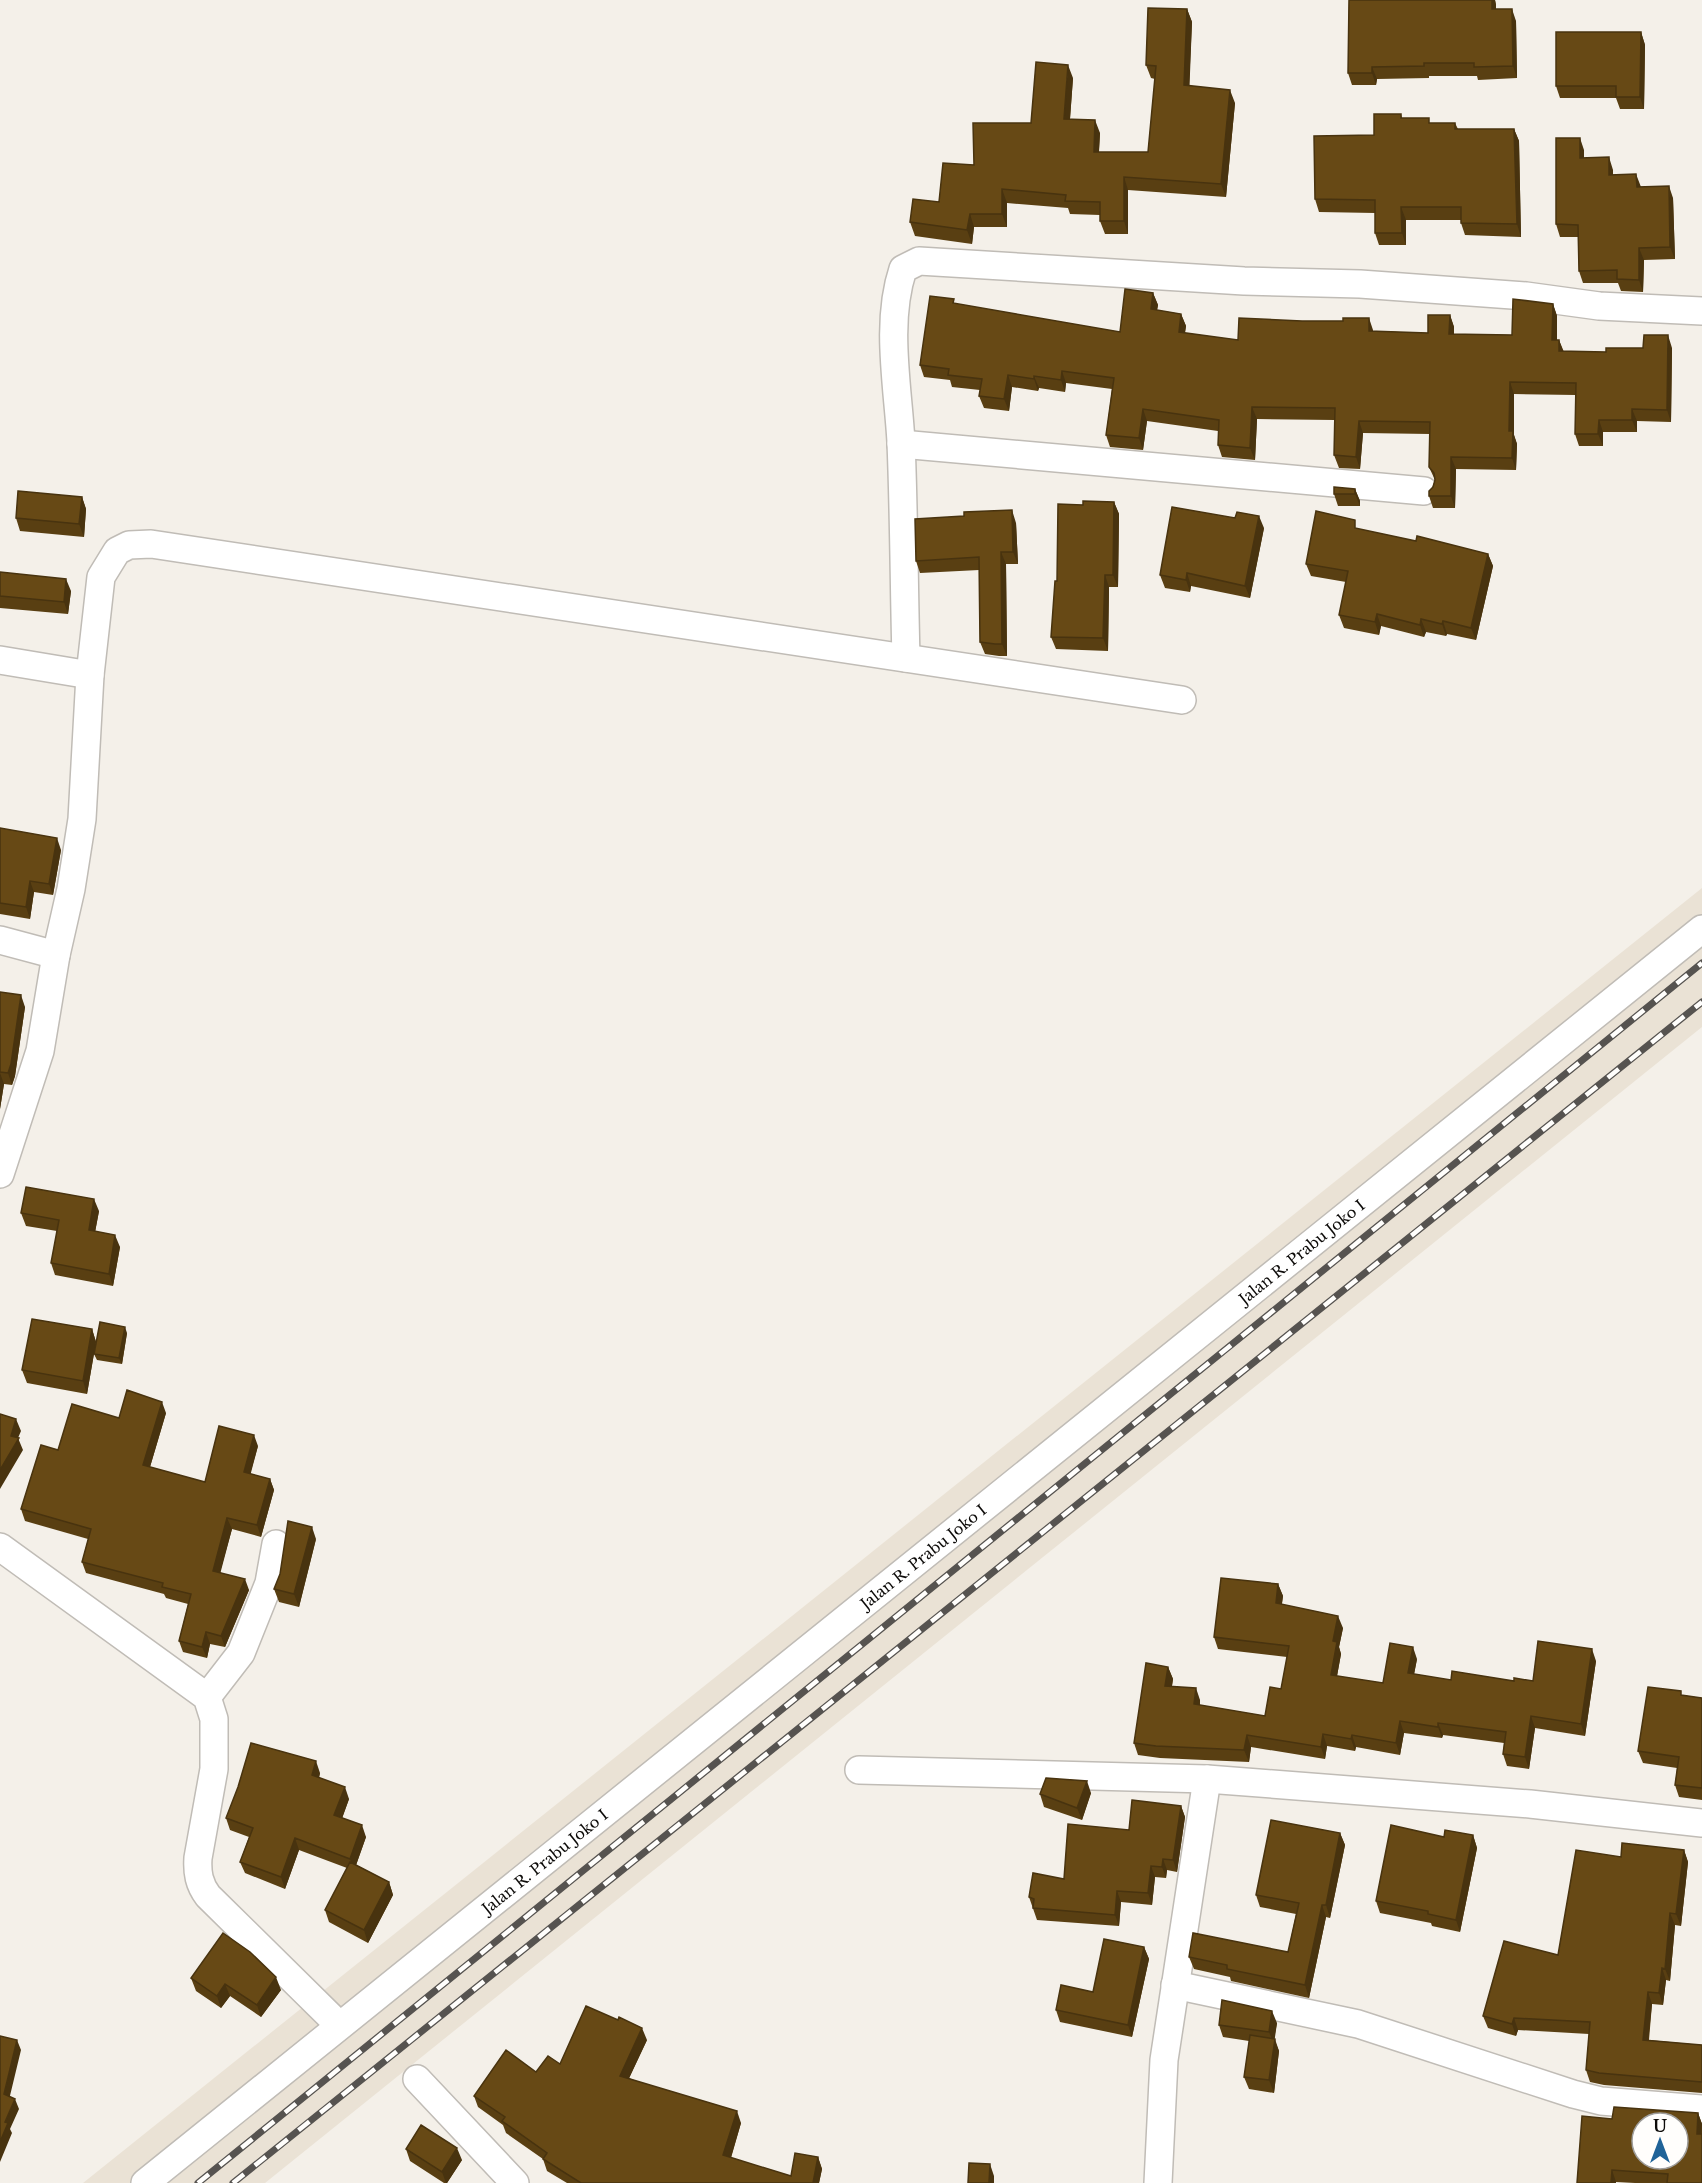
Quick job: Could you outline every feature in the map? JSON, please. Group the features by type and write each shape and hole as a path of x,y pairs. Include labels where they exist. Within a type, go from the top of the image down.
{"street":[{"path":"906,658 901,444 893,322 897,285 903,269 920,261 1244,281 1371,285 1526,296 1599,306 1702,311"},
{"path":"901,444 1424,491"},
{"path":"0,1174 40,1051 56,956 71,889 82,819 90,675 101,577 117,551 129,545 139,543 1182,700"},
{"path":"0,660 90,675"},
{"name":"Jalan R. Prabu Joko I","path":"145,2183 1702,929"},
{"path":"0,940 56,956"},
{"path":"207,1696 241,1653 269,1583 276,1544"},
{"path":"0,1546 207,1696 214,1719 214,1769 198,1858 197,1870 201,1886 208,1896 339,2025"},
{"path":"859,1770 1207,1779 1530,1804 1702,1823"},
{"path":"1158,2183 1164,2060 1207,1779"},
{"path":"1175,1984 1358,2024 1600,2101 1702,2109"},
{"path":"417,2079 516,2183"}],"shaded area":[{"path":"1702,888 1702,1027 265,2183 83,2183"}],"building":[{"path":"1349,0 1492,0 1492,9 1512,9 1513,66 1474,67 1474,63 1424,63 1424,66 1372,67 1372,73 1348,73"},
{"path":"1148,8 1187,9 1184,85 1230,90 1221,184 1124,177 1124,221 1100,221 1100,202 1065,201 1066,195 1002,189 1002,214 970,214 967,230 910,222 913,199 939,202 943,163 974,165 973,123 1031,123 1036,62 1068,65 1064,119 1095,120 1094,152 1148,152 1156,66 1146,65"},
{"path":"1556,32 1641,32 1640,97 1616,97 1616,86 1556,86"},
{"path":"1374,114 1401,114 1401,118 1429,118 1429,123 1455,123 1455,129 1514,129 1517,224 1461,223 1461,207 1401,207 1402,233 1375,233 1375,200 1315,199 1314,136 1374,135"},
{"path":"1556,138 1580,138 1580,158 1609,157 1609,175 1636,174 1637,187 1669,186 1670,247 1639,248 1639,280 1617,279 1617,270 1579,271 1578,225 1556,224"},
{"path":"1125,289 1153,293 1151,309 1181,314 1179,332 1238,340 1239,318 1343,321 1343,318 1369,318 1369,331 1428,333 1428,315 1450,315 1449,334 1512,335 1513,299 1553,304 1552,340 1559,340 1559,351 1606,352 1606,348 1643,348 1644,335 1668,335 1667,410 1632,409 1632,420 1599,420 1598,434 1575,434 1576,383 1510,382 1509,431 1513,431 1512,458 1451,457 1451,496 1429,496 1435,480 1434,473 1429,467 1430,422 1359,421 1356,457 1334,455 1335,408 1252,407 1250,448 1218,445 1219,420 1143,409 1139,438 1106,435 1114,378 1062,371 1061,380 1008,375 1004,399 979,396 982,379 948,375 949,369 920,365 930,296 954,299 953,303 1120,332"},
{"path":"1334,487 1355,489 1355,494 1334,494"},
{"path":"18,491 82,497 79,524 16,518"},
{"path":"1083,501 1114,502 1113,575 1105,575 1103,638 1051,637 1055,581 1057,581 1058,504 1083,505"},
{"path":"1172,507 1235,518 1237,512 1259,516 1245,586 1187,573 1186,580 1160,575"},
{"path":"1012,510 1013,552 1001,552 1002,644 980,642 979,557 916,561 915,519 964,516 964,512"},
{"path":"1316,511 1355,520 1355,528 1416,541 1417,536 1488,554 1471,628 1443,621 1442,624 1421,619 1420,625 1377,614 1375,622 1339,615 1348,571 1306,564"},
{"path":"0,572 66,579 64,602 0,596"},
{"path":"0,828 57,838 49,884 30,881 26,907 0,903"},
{"path":"0,992 21,995 8,1073 0,1072"},
{"path":"26,1187 94,1199 89,1230 115,1235 109,1274 51,1263 59,1220 21,1213"},
{"path":"32,1319 92,1329 83,1381 22,1370"},
{"path":"100,1322 125,1327 119,1358 94,1354"},
{"path":"127,1390 162,1402 143,1465 205,1482 219,1426 254,1435 244,1472 270,1479 257,1525 227,1518 213,1571 245,1579 221,1636 206,1632 202,1647 179,1641 191,1594 162,1587 163,1583 82,1562 91,1529 21,1509 41,1445 58,1450 72,1404 119,1418"},
{"path":"0,1414 16,1419 11,1436 19,1438 0,1470"},
{"path":"288,1521 312,1527 294,1594 274,1589 280,1574"},
{"path":"1221,1578 1278,1584 1276,1603 1338,1616 1333,1641 1337,1642 1331,1675 1383,1683 1390,1643 1413,1647 1408,1673 1451,1680 1452,1671 1514,1681 1514,1678 1533,1681 1538,1641 1592,1649 1581,1724 1531,1716 1525,1757 1503,1754 1506,1732 1438,1723 1438,1727 1400,1721 1396,1743 1352,1735 1351,1739 1323,1734 1321,1747 1247,1735 1244,1750 1134,1743 1146,1663 1168,1667 1165,1686 1196,1688 1194,1704 1265,1716 1270,1687 1281,1689 1289,1646 1214,1637"},
{"path":"1648,1687 1681,1691 1681,1695 1702,1698 1702,1788 1675,1785 1679,1757 1638,1751"},
{"path":"251,1743 316,1761 312,1775 345,1787 334,1815 362,1825 350,1859 295,1838 281,1877 240,1862 253,1828 226,1818"},
{"path":"1046,1778 1087,1781 1077,1808 1040,1794"},
{"path":"1132,1800 1181,1806 1173,1860 1163,1859 1162,1867 1151,1866 1148,1893 1117,1891 1115,1915 1033,1908 1034,1899 1029,1897 1033,1873 1064,1879 1068,1824 1129,1830"},
{"path":"1271,1820 1340,1833 1326,1905 1322,1905 1305,1985 1227,1969 1227,1965 1189,1957 1193,1933 1288,1952 1299,1903 1256,1895"},
{"path":"1391,1825 1444,1837 1445,1830 1473,1835 1456,1920 1428,1914 1428,1911 1376,1901"},
{"path":"1622,1843 1684,1850 1676,1914 1670,1913 1665,1969 1662,1968 1659,1993 1648,1992 1643,2040 1702,2045 1702,2082 1586,2070 1590,2022 1514,2018 1512,2024 1483,2016 1504,1941 1558,1955 1576,1850 1621,1857"},
{"path":"350,1862 389,1882 364,1930 325,1910"},
{"path":"223,1933 250,1952 276,1977 257,2005 225,1984 217,1996 191,1978"},
{"path":"1104,1939 1144,1947 1128,2025 1056,2010 1061,1985 1093,1992"},
{"path":"1222,2000 1272,2011 1269,2032 1219,2025"},
{"path":"586,2006 618,2020 619,2017 642,2028 620,2076 737,2111 723,2155 791,2176 795,2153 818,2157 813,2183 581,2183 543,2159 547,2153 502,2121 505,2117 474,2096 506,2050 536,2072 548,2056 560,2064"},
{"path":"1250,2035 1275,2039 1269,2080 1244,2077"},
{"path":"0,2036 17,2040 4,2094 15,2099 5,2122 8,2123 0,2142"},
{"path":"1614,2107 1670,2111 1630,2111 1630,2171 1690,2171 1690,2112 1698,2113 1697,2134 1702,2134 1702,2183 1667,2183 1668,2174 1612,2170 1611,2183 1577,2183 1582,2116 1612,2119"},
{"path":"421,2125 457,2148 442,2172 406,2149"},
{"path":"969,2163 990,2164 989,2183 968,2183"}],"railway":[{"path":"198,2183 1702,963"},
{"path":"233,2183 1702,1002"}]}
